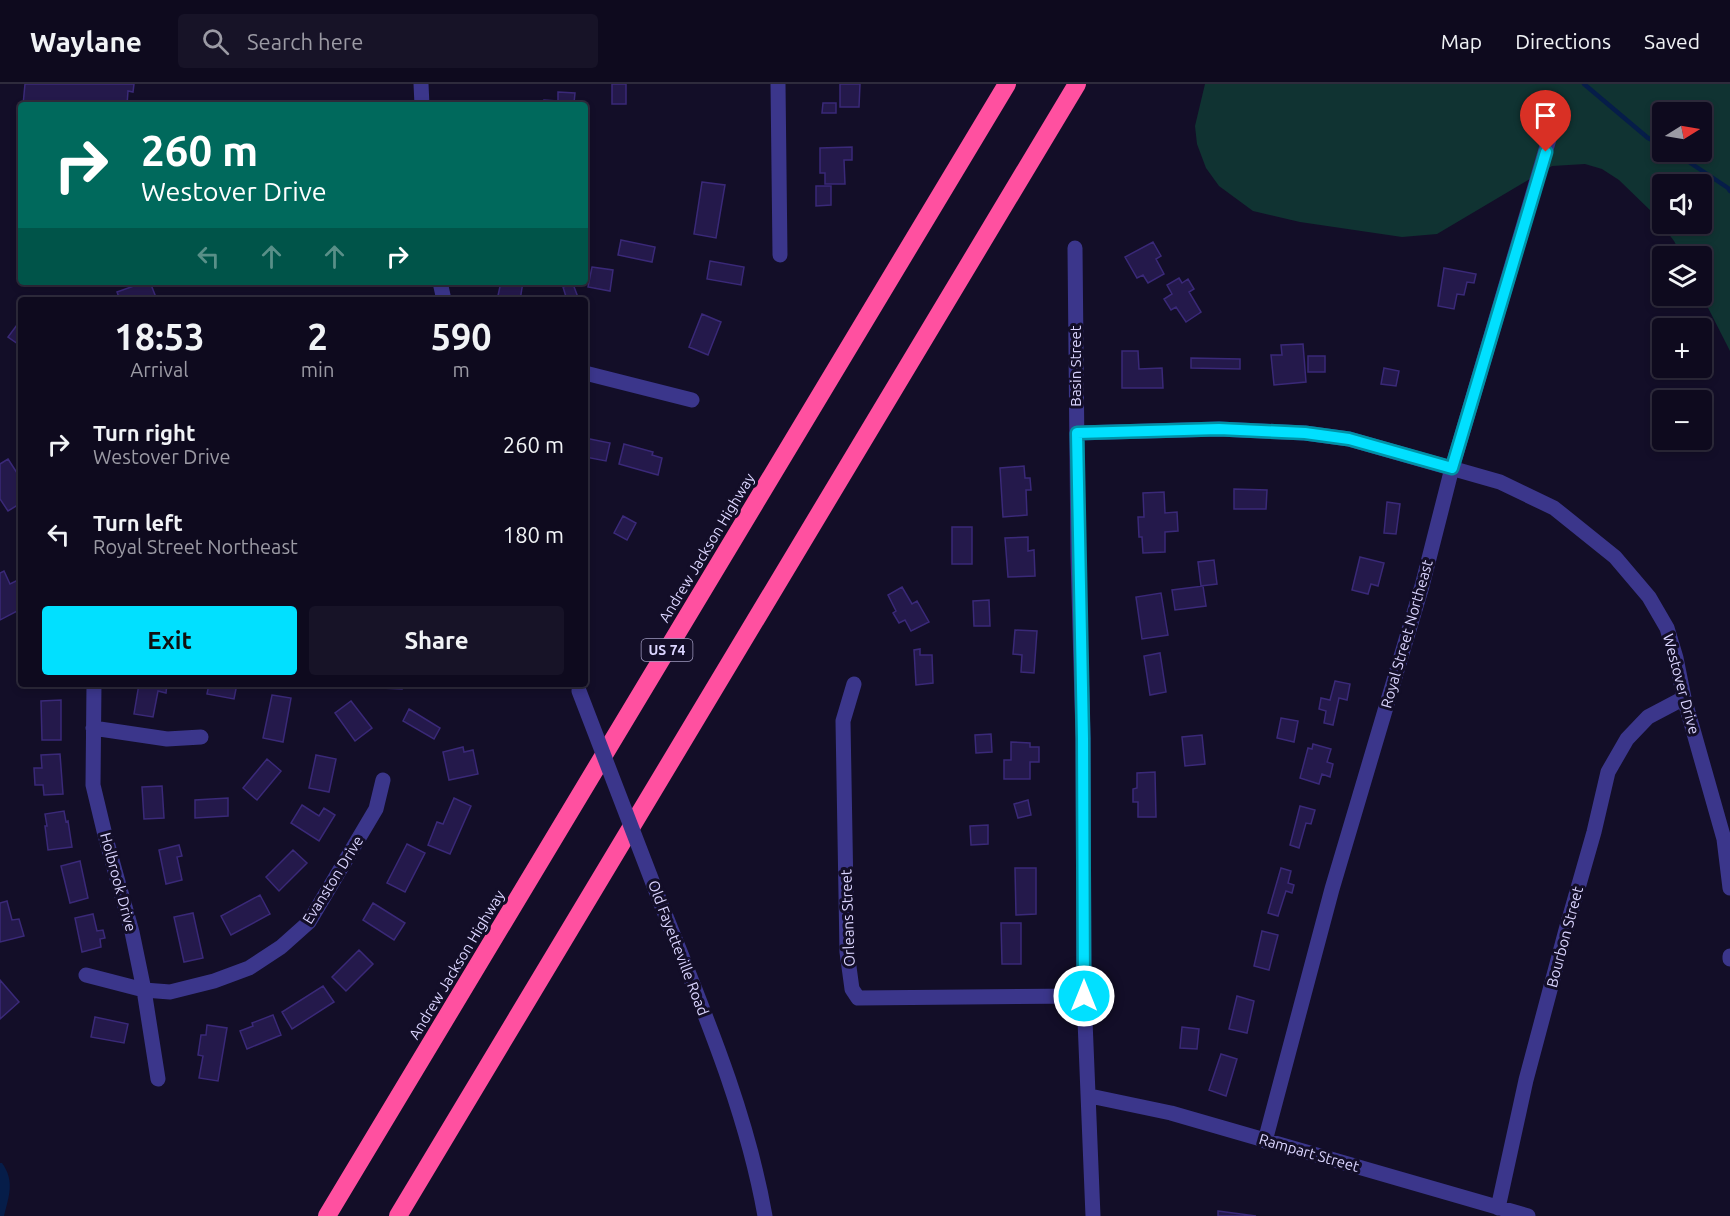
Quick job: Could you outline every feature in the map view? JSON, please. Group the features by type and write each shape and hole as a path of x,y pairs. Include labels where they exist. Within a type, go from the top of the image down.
{"highway":[{"name":"Andrew Jackson Highway","path":"327,1216 1007,84"},
{"path":"398,1216 1077,84"}],"street":[{"path":"421,84 422,102"},
{"path":"777,84 780,255"},
{"name":"Royal Street Northeast","path":"1265,1141 1332,889 1422,586 1452,468 1552,129"},
{"name":"Basin Street","path":"1075,248 1084,996 1093,1216"},
{"path":"588,374 692,400"},
{"name":"Westover Drive","path":"1077,433 1219,429 1305,433 1349,439 1500,482 1554,508 1615,557 1649,597 1667,628 1684,698 1724,839 1730,888"},
{"name":"Orleans Street","path":"854,684 843,721 847,952 852,989 858,998 1084,996"},
{"name":"Holbrook Drive","path":"94,687 93,786 132,932 158,1079"},
{"name":"Old Fayetteville Road","path":"578,687 723,1062 756,1168 765,1216"},
{"name":"Bourbon Street","path":"1498,1208 1526,1080 1594,832 1608,772 1627,739 1648,717 1684,698"},
{"path":"93,728 167,739 201,737"},
{"name":"Evanston Drive","path":"86,975 144,990 170,992 214,981 249,968 281,948 309,922 340,872 376,809 382,780"},
{"name":"Rampart Street","path":"1089,1096 1172,1113 1528,1216"}],"green space":[{"path":"1205,84 1730,84 1730,351 1707,306 1712,306 1712,246 1677,246 1669,234 1712,234 1712,174 1652,174 1652,212 1619,180 1602,169 1585,164 1552,166 1437,234 1402,237 1300,222 1253,211 1219,186 1206,168 1197,144 1195,126"}],"water":[{"path":"0,1163 6,1170 10,1182 4,1216 0,1216"}],"building":[{"path":"25,84 134,84 133,92 128,91 127,102 23,102"},
{"path":"612,84 626,84 626,104 612,104"},
{"path":"840,84 860,84 859,107 840,107"},
{"path":"558,92 575,93 574,102 544,102 544,100 558,101"},
{"path":"823,103 836,103 836,113 822,113"},
{"path":"852,147 852,160 844,160 845,184 825,184 825,173 820,173 820,148"},
{"path":"702,182 725,185 716,238 694,234"},
{"path":"816,186 831,186 831,205 816,206"},
{"path":"621,240 655,247 652,262 618,255"},
{"path":"1153,242 1161,256 1156,259 1164,274 1148,283 1143,275 1137,278 1125,257"},
{"path":"710,261 744,267 741,285 707,279"},
{"path":"592,267 613,270 610,291 588,287"},
{"path":"1444,268 1476,274 1474,283 1467,282 1464,295 1457,294 1454,309 1438,306"},
{"path":"1179,278 1182,283 1188,279 1194,289 1189,292 1201,312 1186,322 1176,307 1171,310 1164,299 1172,294 1167,285"},
{"path":"137,285 151,285 156,297 119,297 117,292"},
{"path":"500,285 522,285 520,297 498,297"},
{"path":"573,285 578,297 566,297 563,287"},
{"path":"702,314 721,322 708,355 689,347"},
{"path":"18,324 18,344 8,337"},
{"path":"1303,344 1306,382 1274,385 1271,355 1282,355 1281,345"},
{"path":"1122,351 1138,351 1139,369 1162,368 1163,388 1122,388"},
{"path":"1308,356 1325,356 1325,372 1308,372"},
{"path":"1191,358 1240,359 1240,369 1191,368"},
{"path":"1384,368 1399,371 1396,386 1381,384"},
{"path":"588,439 610,443 606,461 588,458"},
{"path":"624,444 653,452 652,455 662,458 658,475 619,464"},
{"path":"8,459 18,474 18,505 8,511 0,499 0,464"},
{"path":"1024,466 1025,478 1030,478 1031,490 1026,490 1027,515 1003,517 1000,468"},
{"path":"1234,489 1267,490 1266,509 1234,509"},
{"path":"1164,492 1165,513 1177,512 1178,531 1165,532 1165,552 1143,553 1138,517 1144,517 1143,493"},
{"path":"1387,502 1400,504 1396,534 1384,533"},
{"path":"623,516 636,523 627,540 614,533"},
{"path":"952,527 972,527 972,564 952,564"},
{"path":"1028,537 1028,551 1034,550 1035,576 1008,577 1005,538"},
{"path":"1360,557 1384,563 1378,586 1371,584 1368,594 1352,590"},
{"path":"1214,560 1217,584 1201,586 1198,562"},
{"path":"4,571 10,584 18,580 18,611 0,620 0,573"},
{"path":"1203,586 1206,606 1175,610 1172,590"},
{"path":"902,587 912,604 917,601 929,622 911,631 905,620 899,623 893,613 896,611 888,595"},
{"path":"1161,593 1168,635 1142,639 1136,597"},
{"path":"989,600 990,626 974,626 973,601"},
{"path":"1015,630 1037,631 1034,673 1021,672 1022,655 1013,654"},
{"path":"920,649 920,655 932,655 933,683 916,685 914,650"},
{"path":"1160,653 1166,692 1150,695 1144,656"},
{"path":"1335,681 1350,684 1347,700 1339,698 1333,725 1324,723 1326,711 1319,709 1321,698 1330,700"},
{"path":"138,687 167,687 166,693 158,691 153,717 134,714"},
{"path":"208,687 236,687 234,699 207,694"},
{"path":"402,687 402,689 381,688"},
{"path":"272,695 291,698 283,742 263,738"},
{"path":"61,700 61,740 42,740 41,701"},
{"path":"351,701 372,728 355,741 335,713"},
{"path":"409,709 440,728 434,739 403,721"},
{"path":"1281,718 1298,721 1294,742 1277,738"},
{"path":"991,734 992,752 976,753 975,735"},
{"path":"1202,735 1205,764 1185,766 1182,737"},
{"path":"1011,742 1030,743 1030,747 1039,747 1039,762 1030,762 1030,779 1004,779 1004,760 1011,760"},
{"path":"1313,744 1331,749 1327,762 1333,764 1330,777 1322,774 1319,784 1300,778 1308,748 1312,749"},
{"path":"463,747 464,752 473,750 478,774 449,780 443,752"},
{"path":"60,754 63,794 44,795 43,785 35,785 34,768 42,768 41,755"},
{"path":"316,755 336,759 329,792 309,788"},
{"path":"267,759 281,771 257,800 243,788"},
{"path":"1155,772 1156,817 1138,817 1138,802 1133,802 1133,789 1137,788 1137,773"},
{"path":"162,786 164,818 144,819 142,787"},
{"path":"228,798 228,816 195,818 195,800"},
{"path":"454,798 471,806 450,854 428,845 437,822 443,824"},
{"path":"1028,800 1031,815 1018,818 1014,804"},
{"path":"302,805 319,816 324,808 335,815 319,841 291,823"},
{"path":"1300,806 1315,810 1311,824 1306,823 1299,848 1290,845"},
{"path":"64,811 72,847 48,850 45,814"},
{"path":"988,825 988,844 971,845 970,826"},
{"path":"407,844 425,853 405,892 387,883"},
{"path":"179,845 182,856 177,857 182,880 166,884 159,850"},
{"path":"293,850 307,863 279,891 266,877"},
{"path":"80,861 88,898 70,903 61,866"},
{"path":"1015,868 1036,868 1036,914 1016,915"},
{"path":"1281,868 1291,871 1288,883 1294,885 1292,893 1286,891 1278,916 1268,913"},
{"path":"260,895 270,914 231,935 221,916"},
{"path":"7,901 12,920 19,919 24,936 0,942 0,903"},
{"path":"373,903 405,923 394,940 363,920"},
{"path":"193,913 203,958 184,962 174,917"},
{"path":"93,914 97,931 103,930 105,938 100,939 101,947 82,952 75,918"},
{"path":"1001,923 1021,923 1021,964 1002,964"},
{"path":"1262,931 1278,935 1269,970 1254,966"},
{"path":"359,950 373,964 346,991 332,977"},
{"path":"0,980 19,1002 0,1019"},
{"path":"323,986 334,1002 292,1029 282,1012"},
{"path":"1237,996 1254,1001 1247,1033 1229,1029"},
{"path":"273,1015 281,1035 247,1049 240,1031 253,1026 252,1023"},
{"path":"95,1017 128,1024 124,1043 91,1037"},
{"path":"207,1025 227,1028 218,1081 199,1078 203,1056 198,1055 201,1035 206,1035"},
{"path":"1182,1027 1199,1029 1197,1049 1180,1048"},
{"path":"1221,1054 1237,1059 1226,1096 1209,1090"},
{"path":"1218,1211 1256,1216 1218,1216"}],"waterway":[{"path":"1584,84 1652,140"},
{"path":"1689,162 1730,191"}],"route":[{"path":"1084,996 1083,738 1077,433 1219,429 1305,433 1349,439 1452,468 1546,152"}]}
